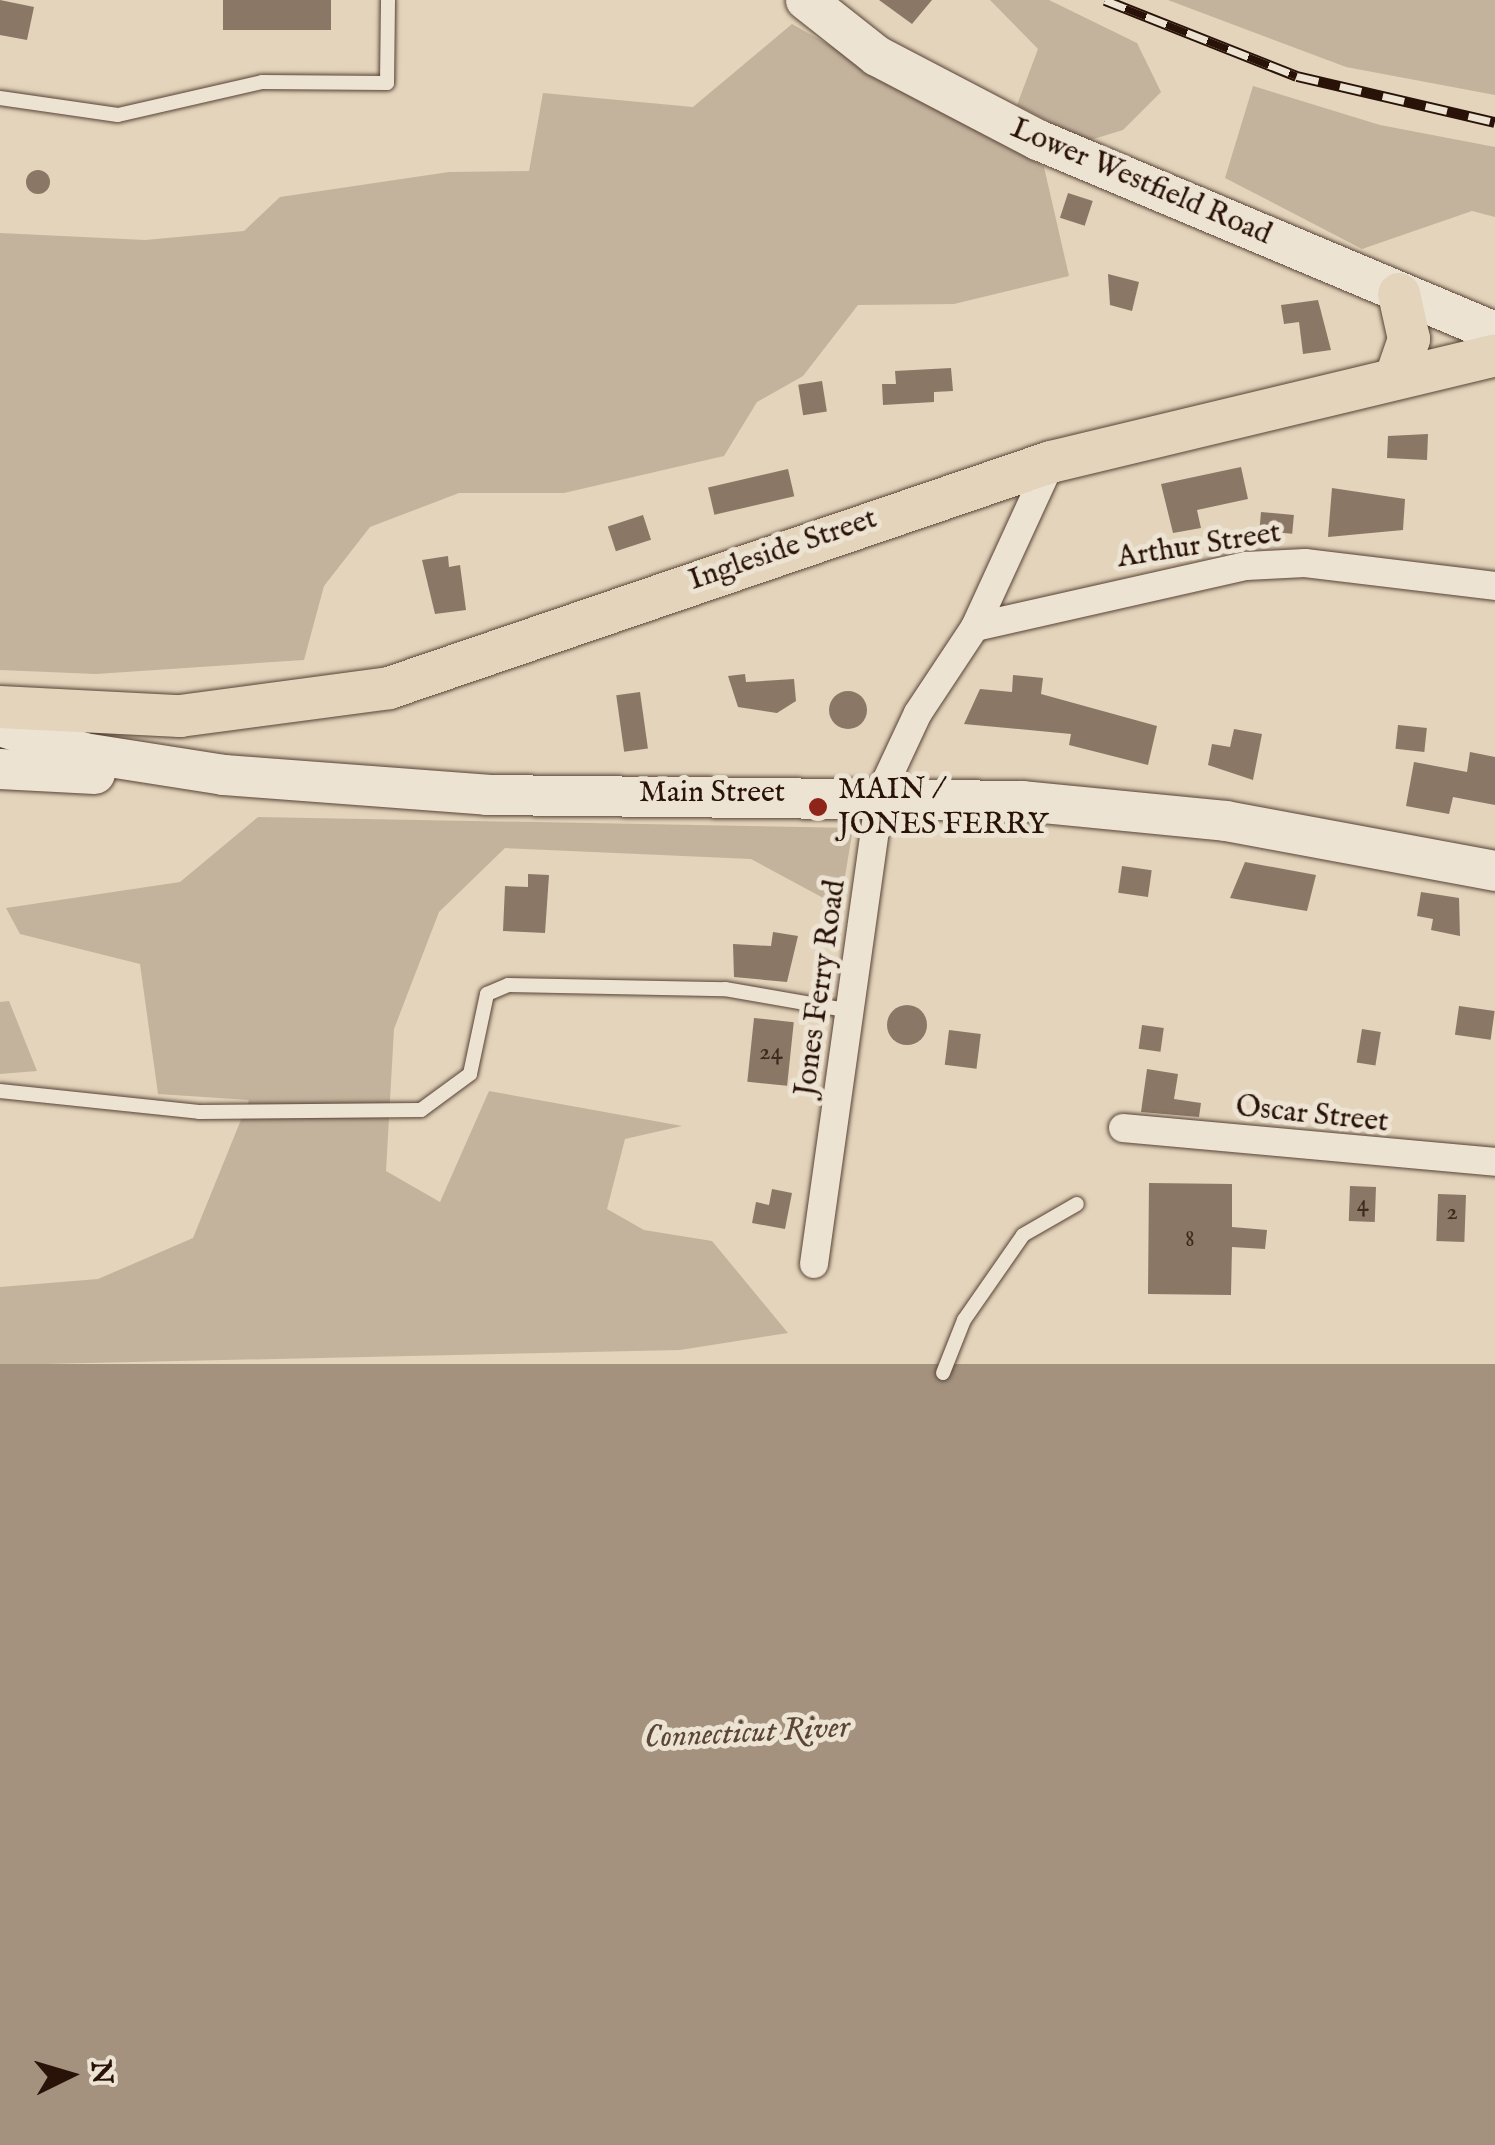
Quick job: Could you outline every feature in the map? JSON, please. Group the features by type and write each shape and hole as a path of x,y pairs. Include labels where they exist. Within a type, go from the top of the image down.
{"main road":[{"name":"Lower Westfield Road","path":"806,0 940,93 1399,294 1495,332"},
{"path":"1397,374 1410,338 1399,294"},
{"name":"Ingleside Street","path":"0,724 71,714 281,709 390,688 1051,462 1397,374 1495,355"},
{"name":"Ingleside Street","path":"0,706 71,714"},
{"name":"Main Street","path":"0,724 84,754 224,775"},
{"name":"Main Street","path":"0,770 224,775 487,796 880,794 1226,822 1495,871"}],"street":[{"name":"Jones Ferry Road","path":"814,1264 856,1012 880,794 918,713 975,627 1051,462"},
{"name":"Arthur Street","path":"975,627 1246,566 1305,563 1495,586"},
{"name":"Oscar Street","path":"1123,1128 1495,1162"}],"lane":[{"path":"0,98 118,115 262,82 388,83 388,0"},
{"path":"0,1091 218,1113 421,1110 470,1074 487,994 508,985 725,989 856,1012"},
{"path":"943,1373 964,1320 1023,1235 1077,1204"}],"shaded area":[{"path":"990,0 1049,0 1137,43 1161,92 1123,130 1087,141 1017,105 1038,49"},
{"path":"1168,0 1495,0 1495,95 1346,67"},
{"path":"792,24 1044,167 1069,276 954,304 858,305 803,376 757,402 724,456 564,493 459,493 370,527 324,586 304,660 96,674 0,670 0,233 145,240 244,231 280,197 449,172 529,171 543,93 693,107"},
{"path":"1253,86 1380,125 1495,147 1495,217 1472,211 1362,249 1225,178"},
{"path":"258,817 853,828 840,907 751,859 505,848 439,912 394,1029 386,1171 440,1202 489,1091 682,1126 625,1139 607,1209 644,1230 712,1241 788,1333 680,1350 0,1365 0,1287 98,1279 193,1238 249,1100 158,1094 140,964 20,934 6,908 180,882"},
{"path":"9,1001 37,1071 0,1074 0,1002"}],"water":[{"name":"Connecticut River","path":"0,1364 1495,1364 1495,2145 0,2145"}],"building":[{"path":"0,0 34,7 27,40 0,35"},
{"path":"223,0 331,0 331,30 223,30"},
{"path":"879,0 932,0 912,24"},
{"path":"38,170 47,173 47,191 38,194 29,191 26,182 29,173"},
{"path":"1068,193 1093,201 1085,226 1060,218"},
{"path":"1108,274 1139,282 1132,311 1110,305"},
{"path":"1318,300 1331,350 1303,354 1299,322 1284,324 1281,305"},
{"path":"951,368 953,391 934,392 934,402 883,405 882,384 896,384 895,371"},
{"path":"822,381 827,412 803,415 798,385"},
{"path":"1428,434 1427,460 1387,458 1388,436"},
{"path":"1241,467 1248,499 1197,510 1201,528 1173,533 1161,484"},
{"path":"788,469 794,496 714,515 708,487"},
{"path":"1332,488 1405,499 1403,530 1328,537"},
{"path":"1261,512 1294,515 1292,534 1259,531"},
{"path":"643,515 651,540 616,551 608,526"},
{"path":"448,556 449,567 460,565 466,610 435,614 422,560"},
{"path":"745,674 746,682 794,679 796,701 777,713 738,707 728,676"},
{"path":"1013,675 1043,678 1041,694 1157,726 1148,765 1069,745 1071,734 964,724 980,689 1012,692"},
{"path":"848,691 862,696 867,710 862,724 848,729 834,724 829,710 834,696"},
{"path":"640,692 648,748 624,752 616,695"},
{"path":"1398,725 1427,728 1424,752 1395,749"},
{"path":"1234,729 1262,734 1253,780 1208,765 1212,744 1230,747"},
{"path":"1470,752 1495,757 1495,805 1453,797 1449,814 1406,806 1414,762 1467,772"},
{"path":"1245,862 1316,875 1307,911 1230,898"},
{"path":"1122,866 1152,870 1148,897 1118,893"},
{"path":"528,874 549,875 545,933 503,931 505,886 528,887"},
{"path":"1421,892 1459,898 1460,936 1431,930 1433,919 1417,916"},
{"path":"773,932 798,936 787,982 734,977 733,944 771,946"},
{"path":"907,1005 921,1011 927,1025 921,1039 907,1045 893,1039 887,1025 893,1011"},
{"path":"1459,1006 1495,1011 1491,1040 1455,1035"},
{"path":"754,1018 794,1022 787,1086 747,1082"},
{"path":"1142,1025 1164,1028 1160,1052 1139,1049"},
{"path":"1362,1029 1381,1032 1375,1066 1357,1063"},
{"path":"949,1030 981,1034 976,1069 945,1065"},
{"path":"1147,1069 1178,1074 1174,1099 1201,1103 1199,1117 1141,1112"},
{"path":"1149,1183 1232,1184 1232,1227 1267,1230 1265,1249 1232,1247 1231,1295 1148,1294"},
{"path":"1350,1186 1376,1187 1375,1222 1349,1221"},
{"path":"772,1189 792,1193 785,1229 752,1223 756,1202 769,1205"},
{"path":"1438,1194 1466,1195 1464,1242 1436,1241"}],"railway":[{"path":"1105,0 1297,76 1495,122"}],"place":[{"name":"MAIN / JONES FERRY","path":"818,807"}]}
